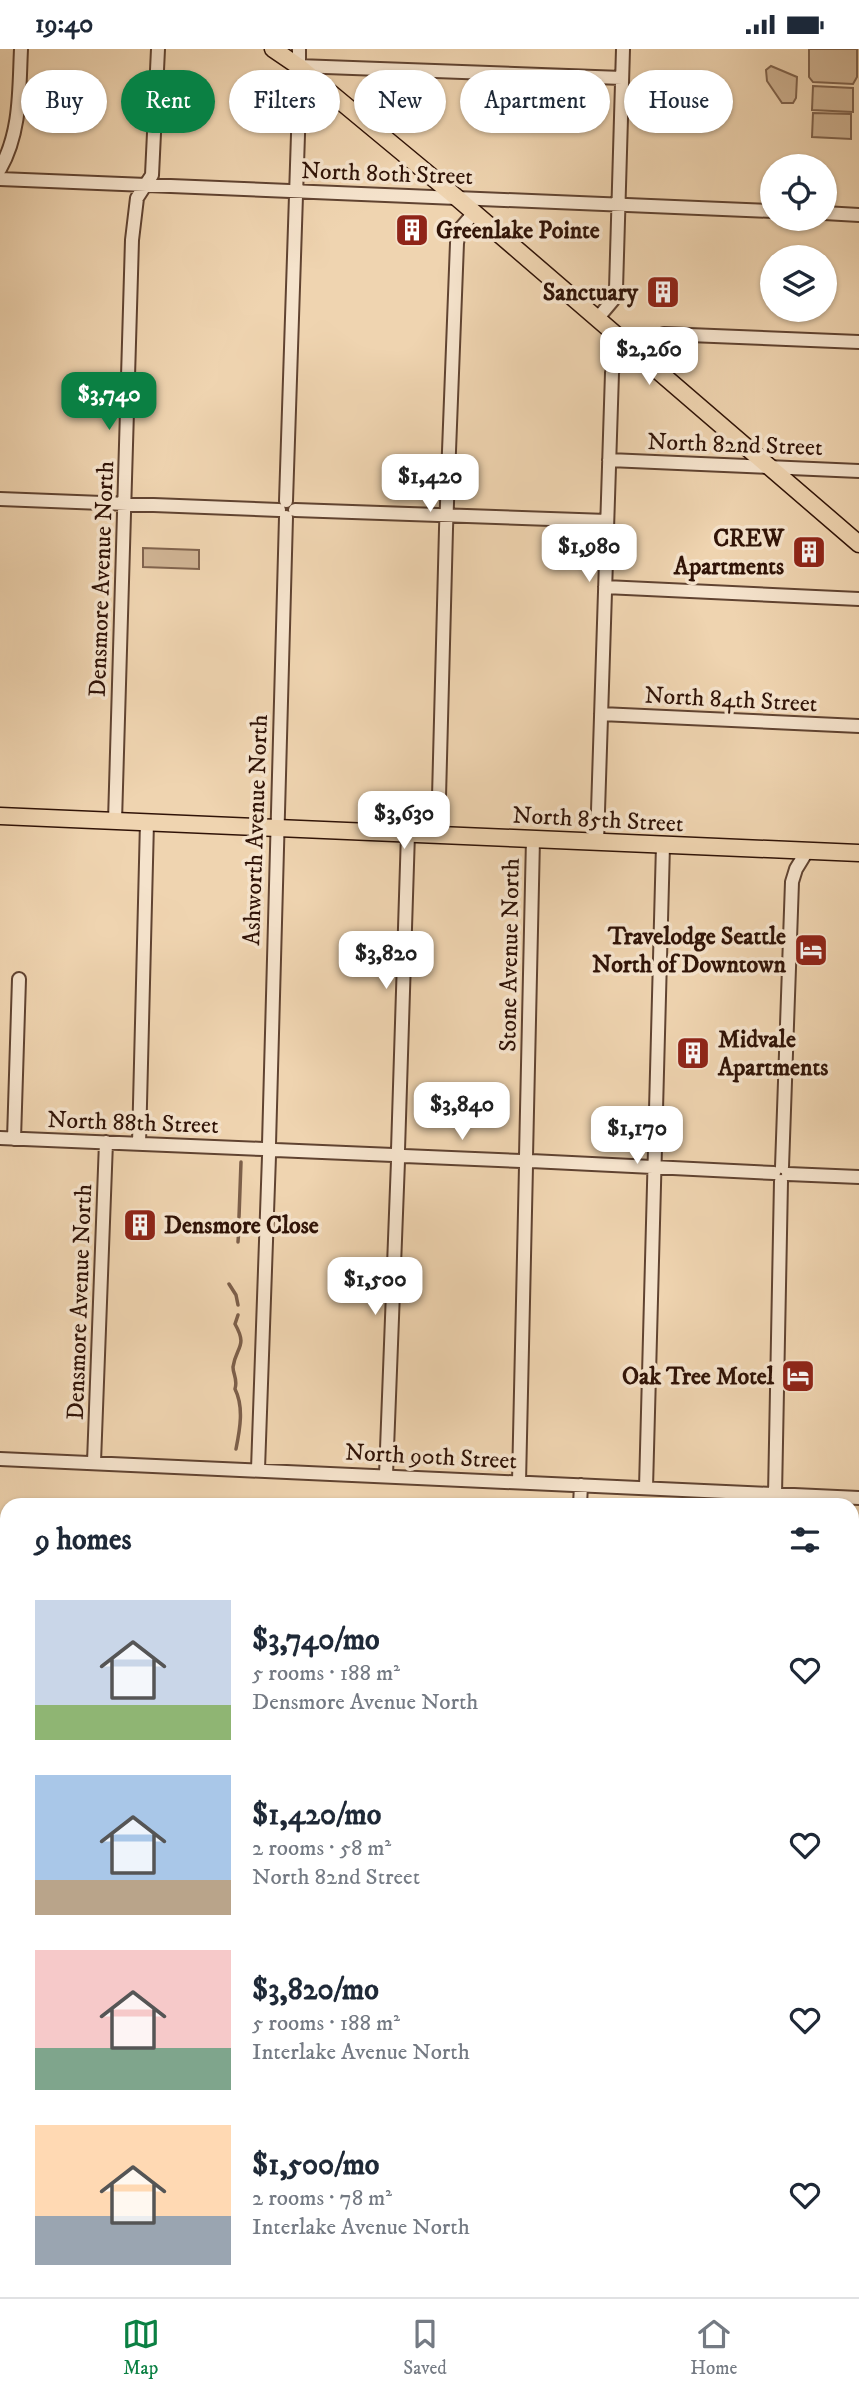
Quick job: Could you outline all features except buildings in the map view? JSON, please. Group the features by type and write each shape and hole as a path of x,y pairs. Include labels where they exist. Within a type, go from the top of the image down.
{"main road":[{"path":"273,49 298,66 474,212 859,544"},
{"name":"North 85th Street","path":"0,816 859,853"}],"street":[{"path":"0,169 11,147 17,122 21,49"},
{"name":"Densmore Avenue North","path":"115,821 134,212 137,198 152,175 158,49"},
{"name":"Ashworth Avenue North","path":"258,1469 299,49"},
{"path":"597,319 615,295 623,49"},
{"path":"298,66 622,78"},
{"name":"North 80th Street","path":"0,179 760,210"},
{"path":"438,835 457,238 462,225 474,212"},
{"path":"837,214 859,215"},
{"path":"640,355 652,340 664,334 859,342"},
{"path":"597,842 612,367 617,354 626,343"},
{"name":"North 82nd Street","path":"609,460 859,471"},
{"path":"0,499 607,521"},
{"path":"605,587 859,600"},
{"name":"North 84th Street","path":"601,714 859,726"},
{"path":"139,1144 147,822"},
{"path":"386,1475 408,833"},
{"name":"Stone Avenue North","path":"519,1482 533,839"},
{"path":"646,1488 663,845"},
{"path":"775,1495 781,1174 792,882 807,851"},
{"path":"14,1139 19,979"},
{"name":"North 88th Street","path":"0,1138 859,1177"},
{"name":"Densmore Avenue North","path":"94,1462 106,1142"},
{"name":"North 90th Street","path":"0,1459 838,1498"},
{"path":"580,1498 581,1485"}],"shaded area":[{"path":"809,49 857,49 857,77 853,84 813,82 809,77"},
{"path":"771,66 797,77 796,98 793,103 782,103 767,81 766,70"},
{"path":"813,86 853,88 853,112 812,110"},
{"path":"813,113 851,114 851,139 812,137"},
{"path":"143,548 199,550 199,569 143,567"}],"waterway":[{"path":"239,1217 241,1162"},
{"path":"238,1242 239,1227"},
{"path":"229,1284 236,1295 238,1305"},
{"path":"236,1449 240,1411 233,1367 241,1342 235,1324 238,1315"}],"place":[{"name":"Greenlake Pointe","path":"412,230"},
{"name":"Sanctuary","path":"663,292"},
{"name":"CREW Apartments","path":"809,552"},
{"name":"Travelodge Seattle North of Downtown","path":"811,950"},
{"name":"Midvale Apartments","path":"693,1053"},
{"name":"Densmore Close","path":"140,1225"},
{"name":"Oak Tree Motel","path":"798,1376"}]}
